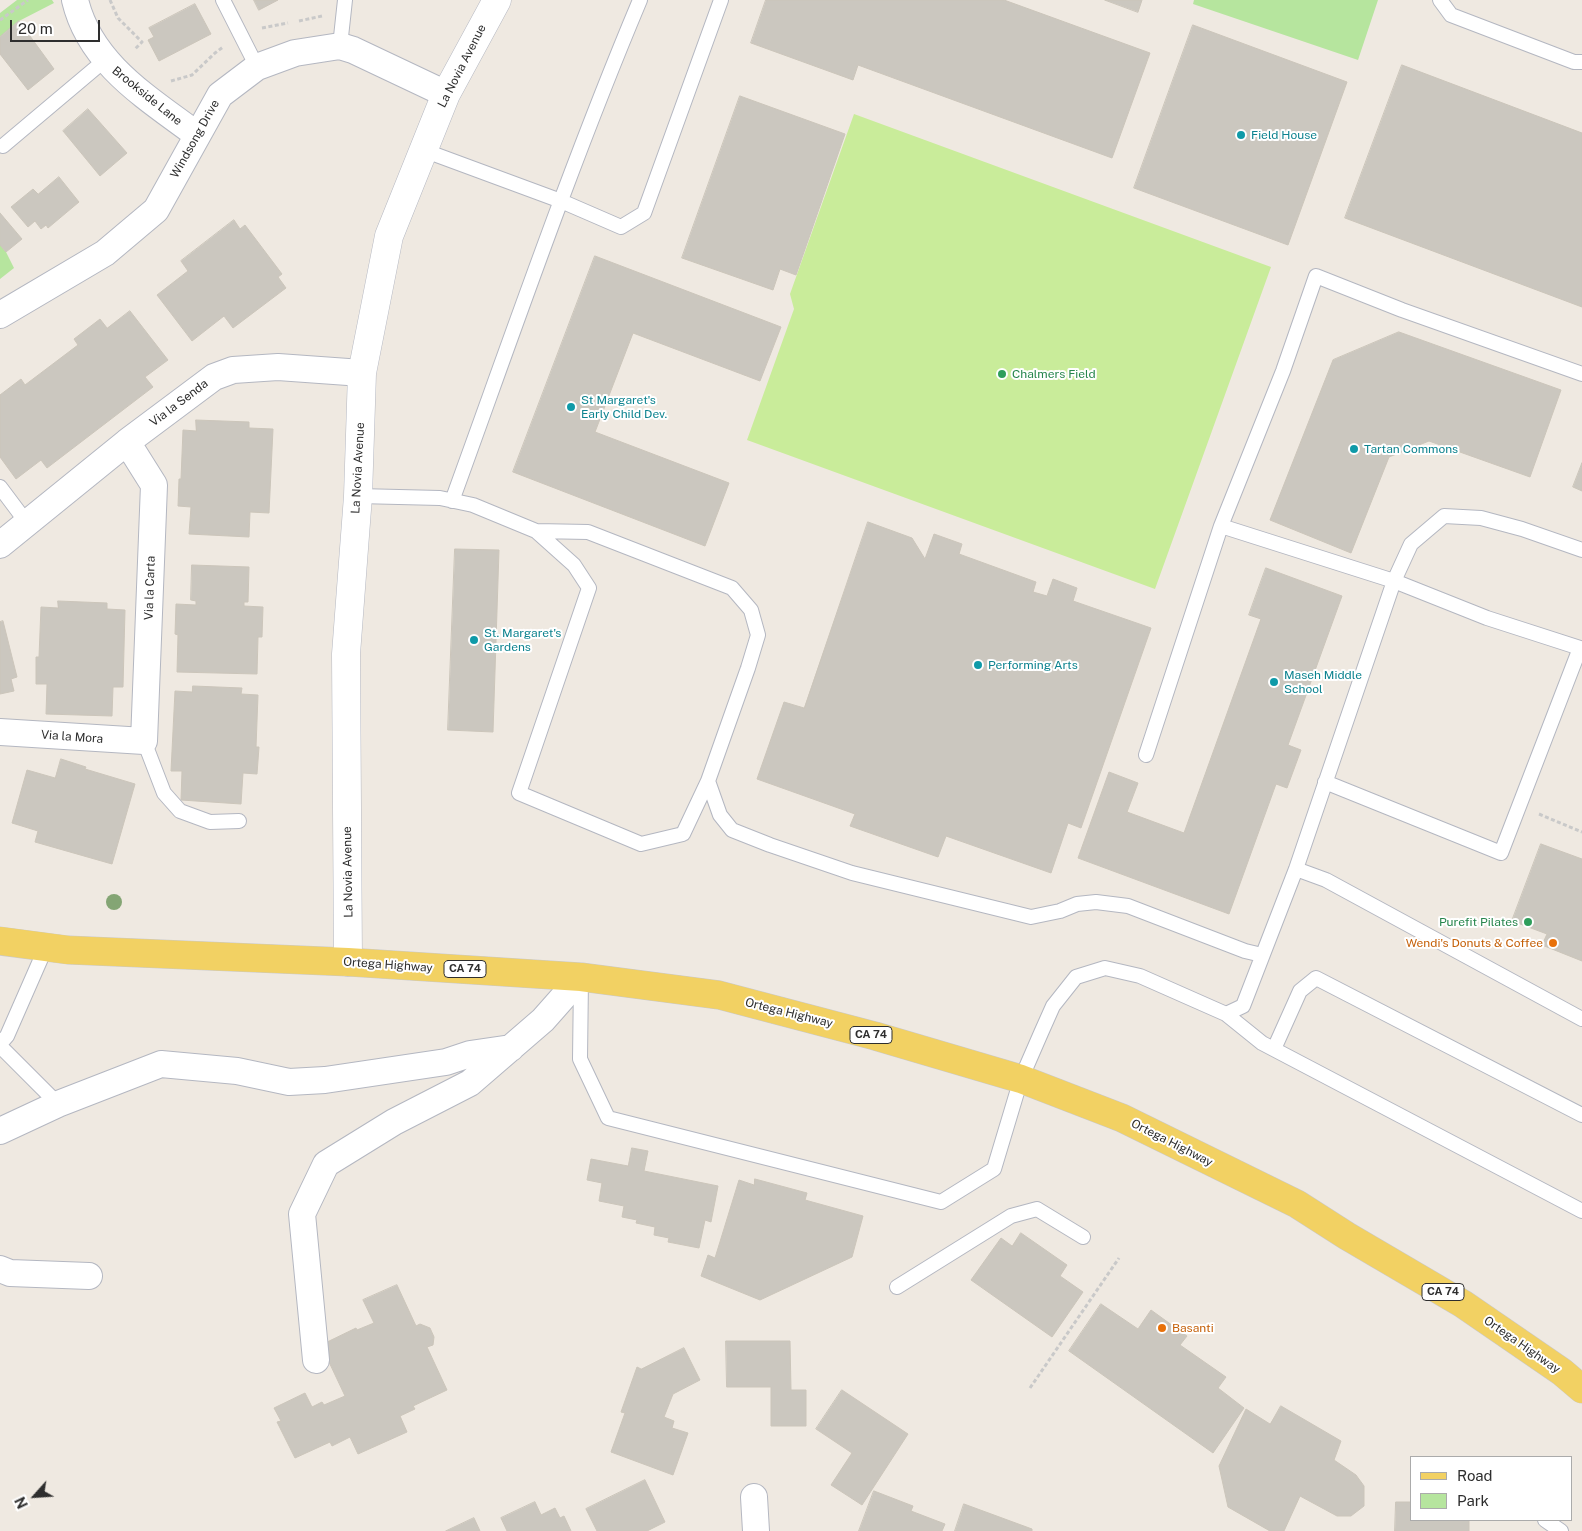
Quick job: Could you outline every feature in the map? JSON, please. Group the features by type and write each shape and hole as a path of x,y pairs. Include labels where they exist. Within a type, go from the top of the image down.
{"main road":[{"name":"La Novia Avenue","path":"348,962 346,654 358,496 362,373 389,236 446,94 497,0"},
{"name":"Ortega Highway","path":"0,941 68,950 348,962 581,977 719,996 875,1036 1021,1079 1122,1118 1297,1204 1347,1236 1463,1304 1562,1372 1582,1389"}],"street":[{"name":"Brookside Lane","path":"75,0 78,15 91,39 105,60 121,78 197,135"},
{"name":"Windsong Drive","path":"0,315 105,253 156,210 220,96 257,67 295,53 340,46 353,50 446,94"},
{"name":"Via la Senda","path":"0,545 127,442 214,377 233,370 278,367 362,373"},
{"name":"Via la Carta","path":"127,442 154,485 144,741"},
{"name":"Via la Mora","path":"0,732 144,741"},
{"path":"316,1360 302,1214 326,1164 394,1122 470,1083 543,1020 581,977"},
{"path":"0,1131 58,1104 161,1064 237,1071 289,1082 325,1080 446,1062 470,1054 511,1048"},
{"path":"0,1269 10,1273 89,1276"},
{"path":"754,1496 756,1531"}],"lane":[{"path":"223,0 257,67"},
{"path":"340,46 345,0"},
{"path":"452,501 561,201 610,71 640,0"},
{"path":"423,150 561,201 621,227 644,212 721,0"},
{"path":"1440,0 1451,15 1574,62 1582,62"},
{"path":"3,146 105,60"},
{"path":"1146,755 1221,526 1283,371 1316,276 1402,310 1582,374"},
{"path":"0,487 27,523"},
{"path":"358,496 432,498 473,505 536,531 574,565 589,588 519,793 641,844 683,834 708,781 758,636 751,610 732,588 588,532 536,531"},
{"path":"1226,1014 1243,1006 1296,869 1394,581 1411,544 1444,516 1481,518 1522,529 1582,550"},
{"path":"1221,526 1394,581 1487,618 1580,648 1501,853 1325,782"},
{"path":"144,741 164,793 180,811 210,822 239,821"},
{"path":"708,781 720,814 732,830 852,873 1031,917 1060,911 1077,904 1096,902 1128,906 1245,951 1262,955"},
{"path":"1296,869 1326,880 1582,1019"},
{"path":"46,947 7,1036 0,1045 58,1104"},
{"path":"581,977 580,1059 608,1118 942,1202 994,1168 1021,1079 1052,1006 1076,977 1105,968 1140,976 1226,1014 1262,1043 1582,1211"},
{"path":"1274,1049 1300,991 1316,978 1582,1115"},
{"path":"896,1286 1011,1216 1038,1209 1084,1237"},
{"path":"1546,1521 1561,1531"}],"path":[{"path":"0,20 28,0"},
{"path":"110,0 118,18 142,42 133,51"},
{"path":"169,81 192,75 214,53 241,36 268,26 324,16"},
{"path":"1538,814 1582,832"},
{"path":"1030,1388 1119,1258"}],"green space":[{"path":"17,0 52,0 54,3 19,21 0,37 0,13"},
{"path":"1194,0 1378,0 1358,60 1193,4"},
{"name":"Chalmers Field","path":"854,114 1271,267 1155,589 747,440 794,309 790,294"},
{"path":"0,245 14,268 0,279"}],"building":[{"path":"254,0 278,0 259,10"},
{"path":"766,0 1004,0 1150,53 1112,158 858,65 853,80 751,43"},
{"path":"1105,0 1142,0 1138,12"},
{"path":"195,4 211,34 159,61 148,40 154,37 149,28"},
{"path":"19,21 54,69 28,90 0,54 0,37"},
{"name":"Field House","path":"1193,25 1347,82 1288,245 1134,188"},
{"path":"1402,65 1582,133 1582,307 1345,218"},
{"path":"740,96 845,134 796,275 780,269 773,290 682,258"},
{"path":"88,109 127,153 100,176 63,131"},
{"path":"59,177 79,202 48,228 46,225 41,229 35,221 28,227 11,207 33,189 38,194"},
{"path":"0,213 22,239 6,252 0,245"},
{"path":"234,220 240,229 245,225 282,274 278,277 286,288 233,328 224,316 192,341 157,295 188,271 181,261"},
{"name":"St Margaret's Early Child Dev.","path":"595,256 781,327 760,381 633,333 595,432 729,483 705,546 513,472"},
{"path":"130,311 168,360 145,377 153,387 47,468 41,460 16,479 0,457 0,395 21,379 25,385 78,345 74,339 100,319 107,328"},
{"name":"Tartan Commons","path":"1399,332 1561,390 1530,477 1429,441 1389,457 1351,553 1270,520 1333,360"},
{"path":"196,420 249,422 249,428 273,429 269,513 250,512 249,537 189,534 191,507 178,506 179,479 181,479 183,430 196,431"},
{"path":"1582,463 1582,491 1573,487"},
{"name":"Performing Arts","path":"868,522 912,538 925,559 934,534 962,544 959,554 1036,582 1033,592 1047,596 1053,579 1077,588 1073,601 1151,628 1081,828 1068,823 1051,873 946,836 938,857 850,826 855,814 757,779 784,702 804,708"},
{"name":"St. Margaret's Gardens","path":"455,549 499,550 493,732 448,730"},
{"path":"192,565 249,567 248,602 244,602 244,606 263,607 262,637 258,637 257,674 177,672 178,635 175,634 176,604 196,605 196,601 191,600"},
{"name":"Maseh Middle School","path":"1266,568 1342,596 1288,745 1301,750 1287,788 1276,784 1229,914 1078,858 1109,772 1138,783 1127,812 1184,833 1261,619 1249,615"},
{"path":"58,601 107,603 107,609 125,610 123,687 113,687 112,716 46,714 47,684 36,684 36,657 39,657 41,607 58,608"},
{"path":"3,621 17,677 11,679 14,691 0,694 0,622"},
{"path":"193,686 242,688 241,694 258,695 256,747 259,747 257,774 243,773 241,804 181,800 182,771 171,771 175,691 192,692"},
{"path":"61,759 86,767 85,769 135,784 112,864 35,842 38,831 12,823 27,770 55,778"},
{"path":"1541,844 1582,859 1582,961 1542,945 1547,934 1512,921"},
{"path":"632,1148 648,1151 644,1171 718,1186 711,1222 705,1220 699,1248 668,1242 669,1238 654,1235 655,1227 636,1223 637,1220 622,1217 624,1206 599,1201 602,1183 587,1180 591,1159 628,1166"},
{"path":"755,1179 807,1193 805,1200 863,1216 852,1257 760,1300 701,1276 708,1255 715,1258 739,1180 754,1185"},
{"path":"1021,1233 1067,1265 1060,1276 1083,1292 1052,1337 971,1280 1001,1238 1012,1246"},
{"path":"397,1285 416,1326 420,1324 430,1328 434,1337 433,1345 427,1347 447,1390 413,1406 415,1409 400,1416 407,1432 358,1454 350,1437 332,1446 330,1442 295,1458 277,1422 281,1421 274,1408 305,1393 312,1407 322,1402 324,1405 345,1396 321,1345 356,1328 357,1330 374,1323 363,1300"},
{"path":"1101,1304 1138,1329 1151,1310 1187,1336 1180,1345 1226,1377 1218,1388 1244,1408 1213,1453 1069,1351"},
{"path":"726,1341 790,1341 791,1390 806,1390 806,1426 771,1426 771,1387 727,1387"},
{"path":"684,1348 700,1380 673,1394 664,1417 674,1421 672,1428 688,1433 673,1475 611,1452 625,1413 621,1412 637,1367 641,1369"},
{"path":"842,1390 908,1434 862,1505 831,1485 852,1453 816,1429"},
{"path":"1281,1406 1341,1441 1334,1460 1356,1475 1364,1486 1364,1506 1351,1516 1337,1516 1300,1496 1284,1531 1270,1531 1228,1507 1219,1466 1246,1409 1270,1424"},
{"path":"645,1480 665,1522 647,1531 597,1531 586,1509"},
{"path":"874,1491 913,1506 911,1511 945,1524 942,1531 859,1531"},
{"path":"535,1502 541,1515 555,1508 560,1518 564,1516 571,1531 507,1531 501,1518"},
{"path":"1396,1502 1410,1502 1410,1521 1469,1521 1469,1531 1395,1531"},
{"path":"964,1504 1032,1529 1032,1531 955,1531"},
{"path":"474,1518 480,1531 446,1531"}],"place":[{"name":"Field House","path":"1241,135"},
{"name":"Chalmers Field","path":"1002,374"},
{"name":"St Margaret's Early Child Dev.","path":"571,407"},
{"name":"Tartan Commons","path":"1354,449"},
{"name":"St. Margaret's Gardens","path":"474,640"},
{"name":"Performing Arts","path":"978,665"},
{"name":"Maseh Middle School","path":"1274,682"},
{"name":"Purefit Pilates","path":"1528,922"},
{"name":"Wendi's Donuts & Coffee","path":"1553,943"},
{"name":"Basanti","path":"1162,1328"}]}
